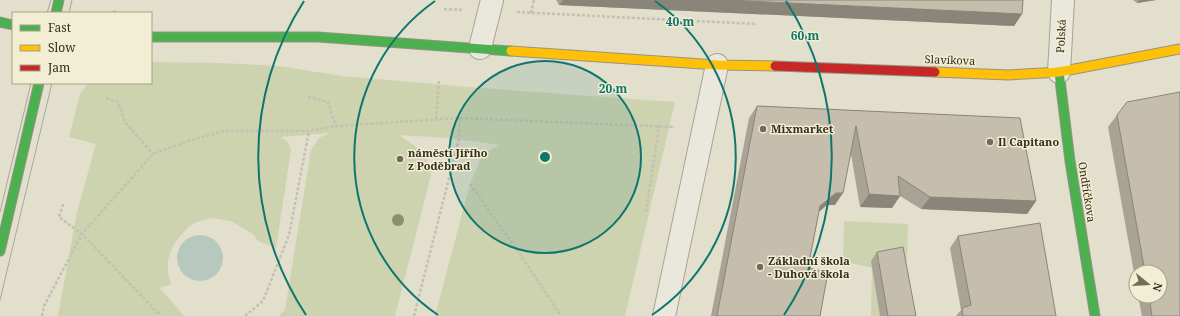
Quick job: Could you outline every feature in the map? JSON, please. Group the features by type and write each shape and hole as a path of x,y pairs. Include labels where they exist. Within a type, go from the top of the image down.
{"street":[{"path":"56,12 59,0"},
{"name":"Polská","path":"1059,72 1062,0"},
{"path":"480,48 501,6"},
{"path":"0,22 12,25"},
{"path":"152,37 318,37 718,64 664,316"},
{"name":"Slavíkova","path":"718,64 1008,75 1059,72 1180,49"},
{"name":"Ondříčkova","path":"1059,72 1069,154 1095,316"},
{"path":"0,251 39,84"}],"path":[{"path":"531,13 534,0"},
{"path":"501,6 531,13 757,24"},
{"path":"436,119 439,80"},
{"path":"308,97 328,102 336,126"},
{"path":"106,98 118,102 125,122 153,154"},
{"path":"42,316 44,306 82,234 153,154 190,140 224,131 309,130 336,126 460,118 669,126 703,131"},
{"path":"414,316 459,139 460,118"},
{"path":"646,212 659,126"},
{"path":"245,316 264,301 289,235 309,130"},
{"path":"470,184 524,260 560,316"},
{"path":"63,204 59,216 82,234 161,316"}],"green space":[{"path":"152,62 278,66 342,76 675,102 625,316 435,316 470,184 483,153 501,145 448,138 399,135 419,149 427,160 431,175 395,316 278,316 285,310 311,150 319,138 330,133 281,137 288,142 291,150 276,248 258,241 253,234 231,221 212,218 196,222 188,227 177,240 172,248 168,260 168,272 171,284 160,288 184,316 58,316 77,212 96,144 69,137 80,94 88,84 152,84"},
{"path":"844,221 908,224 907,262 898,263 880,316 871,316 872,268 843,261"}],"shaded area":[{"path":"200,235 213,239 219,245 223,258 219,271 213,277 200,281 187,277 181,271 177,258 181,245 187,239"}],"building":[{"path":"726,0 1023,0 1022,14"},
{"path":"1180,92 1180,316 1152,316 1150,304 1168,304 1168,264 1144,264 1117,115 1127,102"},
{"path":"757,106 1020,118 1036,201 930,197 898,176 900,196 869,194 856,126 843,193 836,193 820,206 808,268 828,272 820,316 717,316"},
{"path":"1040,223 1056,316 963,316 962,308 971,305 958,236"},
{"path":"903,247 916,316 888,316 877,252"}],"tram line":[{"path":"47,12 51,0"},
{"path":"69,12 72,0"},
{"path":"0,212 31,84"},
{"path":"0,300 52,84"}],"traffic: fast":[{"path":"56,12 59,0"},
{"path":"0,22 12,25"},
{"path":"152,37 318,37 511,51"},
{"path":"1059,72 1070,161 1095,316"},
{"path":"0,251 39,84"}],"traffic: slow":[{"path":"935,72 1008,75 1059,72 1180,49"},
{"path":"511,51 717,65 775,66"}],"traffic: jam":[{"path":"775,66 935,72"}],"place":[{"name":"Mixmarket","path":"763,129"},
{"name":"Il Capitano","path":"990,142"},
{"name":"náměstí Jiřího z Poděbrad","path":"400,159"},
{"name":"Základní škola - Duhová škola","path":"760,267"}]}
